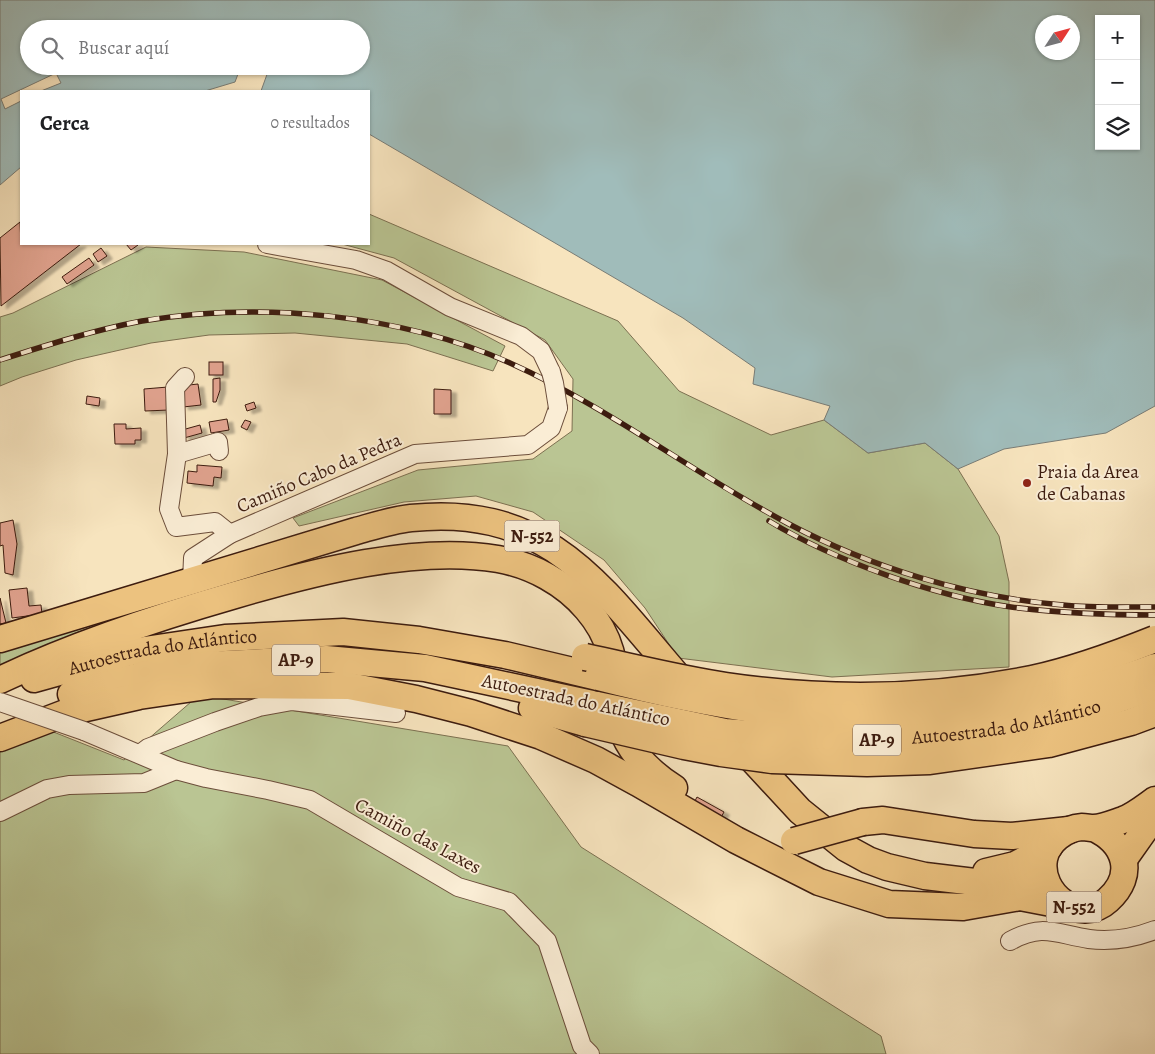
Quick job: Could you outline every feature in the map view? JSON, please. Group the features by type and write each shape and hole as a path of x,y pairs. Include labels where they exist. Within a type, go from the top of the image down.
{"highway":[{"name":"N-552","path":"0,637 356,531 410,518 447,516 510,527 543,542 562,554 593,579 776,787 820,829 846,848 887,867 907,872 983,883 1020,881 1048,887"},
{"path":"0,680 87,642 171,613 279,582 337,569 402,559 453,556 498,559 530,568 560,585 576,598 599,624 614,660 620,725 632,751 656,776 706,809 758,837 794,841 863,822 883,820 974,834 1012,836 1082,829 1106,834 1117,844 1124,859"},
{"name":"Autoestrada do Atlántico","path":"0,689 131,652 225,638 343,632 428,642 591,667 660,693 731,706 824,716 888,718 980,709 1044,700 1104,684 1155,667"},
{"path":"591,667 786,693 860,696 941,693 1033,678 1098,661 1155,639"},
{"name":"Autoestrada do Atlántico","path":"0,721 72,694 172,669 234,663 326,659 425,668 591,714 725,732 854,742 960,734 1013,727 1086,710 1155,687"},
{"path":"0,738 68,712 139,696 214,685 350,686 426,701 541,736 605,765 736,840 819,882 889,904 962,907 1020,897 1072,907"},
{"path":"591,714 684,746 722,753 772,760 867,764 930,761 1049,744 1132,722 1155,713"},
{"name":"N-552","path":"1155,800 1124,820 1058,836 1049,847 1044,858 1043,872 1048,887 1058,899 1072,907 1088,909 1104,904 1117,892 1124,874 1124,859 1155,818"},
{"name":"N-552","path":"946,877 979,874 1015,865 1049,847"}],"street":[{"name":"Camiño Cabo da Pedra","path":"192,581 193,558 230,534 415,454 528,445 551,428 558,408 551,372 541,351 521,336 450,307 387,271 356,260 273,245"},
{"name":"Camiño Cabo da Pedra","path":"185,377 175,388 177,454 169,509 176,527 215,522 230,534"},
{"path":"177,454 218,442 218,451"},
{"path":"140,754 148,748 215,722 259,707 292,701 396,713"},
{"name":"Camiño das Laxes","path":"0,702 84,731 176,770 310,800 458,887 509,902 547,941 582,1046 590,1054"},
{"path":"0,812 48,789 69,785 144,783 176,770"},
{"path":"1010,941 1022,934 1040,930 1106,940 1126,939 1155,930"}],"green space":[{"path":"370,214 618,321 679,391 771,435 824,420 868,453 925,443 958,469 999,536 1009,582 1009,667 832,677 678,658 645,608 604,560 533,512 476,496 404,502 299,526 293,518 418,470 533,459 572,431 573,379 545,340 394,258 346,245 370,245"},
{"path":"146,247 244,252 382,280 505,346 493,371 407,344 295,333 209,335 151,343 76,360 0,386 0,317 13,313"},
{"path":"133,612 134,616 0,669 0,649 55,636"},
{"path":"199,695 508,746 581,847 881,1036 886,1054 0,1054 0,751 46,729 124,760"}],"water":[{"path":"0,0 1155,0 1155,406 1106,433 1004,449 958,469 925,443 868,453 824,420 830,406 753,384 755,368 683,318 370,135 370,90 261,90 267,75 370,75 370,20 20,20 20,75 52,75 1,99 5,109 20,102 20,168 0,185"},
{"path":"57,75 238,75 235,82 208,90 44,90 61,83"}],"building":[{"path":"20,222 20,245 80,245 1,306 0,238"},
{"path":"127,245 138,245 131,250"},
{"path":"101,248 107,256 98,262 93,254"},
{"path":"89,258 94,265 67,284 62,277"},
{"path":"209,362 223,362 223,375 209,375"},
{"path":"220,378 220,390 216,402 213,402 213,379"},
{"path":"198,384 201,405 183,407 180,386"},
{"path":"168,387 169,410 145,411 144,389"},
{"path":"434,389 451,390 451,414 434,414"},
{"path":"87,396 100,398 99,406 86,404"},
{"path":"254,402 256,408 247,411 245,405"},
{"path":"227,419 229,430 211,433 209,422"},
{"path":"245,420 251,422 247,430 241,427"},
{"path":"114,424 126,424 126,429 141,428 141,440 135,440 135,444 115,444"},
{"path":"200,425 202,433 184,438 182,430"},
{"path":"197,465 222,467 221,478 214,477 213,486 187,483 188,471 197,472"},
{"path":"13,520 17,544 13,575 5,573 3,545 0,546 0,523"},
{"path":"27,588 29,606 41,605 42,614 12,618 9,590"},
{"path":"0,598 6,623 0,624"},
{"path":"697,797 724,812 709,839 683,824"}],"railway":[{"path":"0,360 106,329 142,321 187,315 234,312 282,313 329,316 377,323 423,333 468,346 546,380 616,420 752,504 819,539 886,567 956,587 1027,601 1086,607 1155,607"},
{"path":"769,521 795,536 854,563 918,586 950,595 1029,609 1119,615 1155,615"}],"place":[{"name":"Praia da Area de Cabanas","path":"1027,483"}]}
